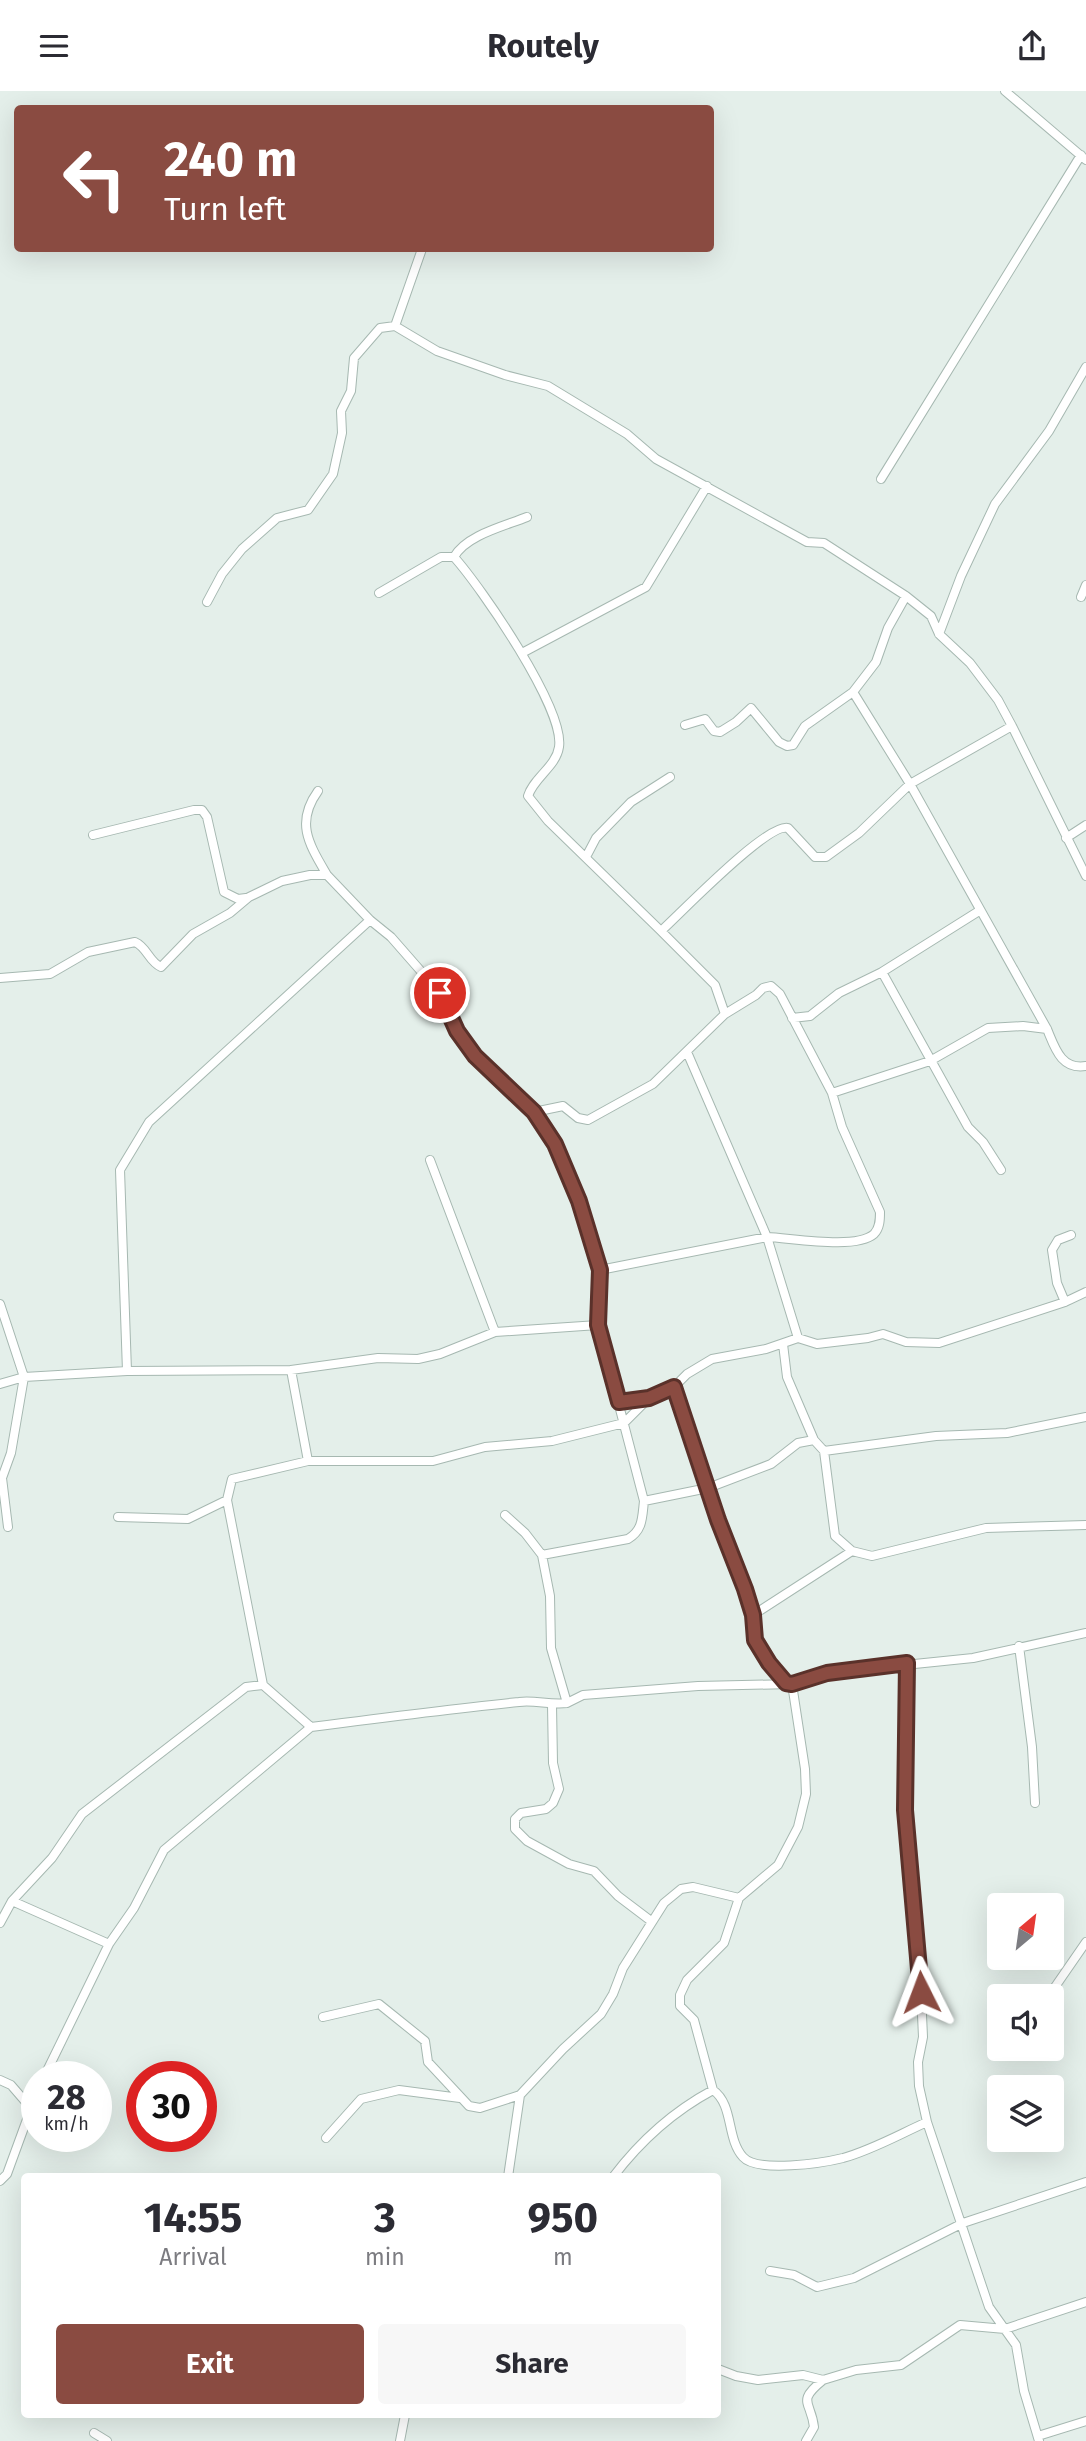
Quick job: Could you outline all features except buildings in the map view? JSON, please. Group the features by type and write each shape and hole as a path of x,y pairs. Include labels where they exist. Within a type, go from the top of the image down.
{"street":[{"path":"881,479 1084,158 1005,91"},
{"path":"395,326 421,252"},
{"path":"207,602 222,574 242,549 277,518 308,510 333,474 342,433 341,411 351,391 354,358 380,328 395,326 437,351 505,375 548,386 627,434 656,459 807,542 824,543 906,596 931,616 939,634 970,663 998,700 1086,876"},
{"path":"939,634 961,576 995,504 1049,431 1086,367"},
{"path":"522,653 646,587 707,486"},
{"path":"454,557 458,550 469,542 527,517"},
{"path":"379,593 441,557 454,557"},
{"path":"454,557 522,653 553,716 559,745 554,760 530,788 528,796 548,821 715,985 725,1014"},
{"path":"1081,597 1086,585"},
{"path":"685,725 705,719 714,731 720,732 751,708 779,742 786,746 793,745 805,726 853,692 876,662 888,628 906,596"},
{"path":"853,692 910,784 1047,1029 1057,1054 1066,1063 1078,1067 1086,1066"},
{"path":"661,931 751,846 777,828 788,828 815,857 826,857 859,832 910,784 1012,726"},
{"path":"586,857 596,838 631,802 670,777"},
{"path":"318,791 307,807 306,839 327,875 370,920 391,937 440,993 457,1031 475,1056 534,1112 555,1144 570,1178 600,1270 598,1325 643,1501 642,1524 637,1534 628,1539 542,1555"},
{"path":"93,835 202,810 207,817 224,892 238,899 249,897"},
{"path":"1066,838 1086,825"},
{"path":"0,978 50,974 88,952 135,942 140,944 155,965 161,967 193,934 230,913 249,897 282,881 310,875 327,875"},
{"path":"792,1018 810,1016 839,993 882,972 979,911"},
{"path":"127,1371 120,1170 149,1122 370,920"},
{"path":"882,972 968,1127 983,1142 1001,1170"},
{"path":"534,1112 563,1106 578,1118 587,1121 653,1084 725,1014 757,995 762,988 771,986 780,994 832,1093 842,1127 880,1212 879,1225 874,1234 851,1242 767,1237 600,1270"},
{"path":"832,1093 930,1062 988,1028 1047,1029"},
{"path":"687,1052 767,1237 798,1338"},
{"path":"430,1160 495,1332"},
{"path":"1065,1302 1057,1283 1052,1249 1058,1240 1071,1235"},
{"path":"619,1402 649,1398 674,1387 687,1374 712,1359 783,1344 798,1338 817,1344 883,1334 906,1342 939,1343 1065,1302 1086,1292"},
{"path":"0,1304 24,1377 11,1453 2,1478 8,1527"},
{"path":"0,1384 24,1377 127,1371 291,1370 378,1358 418,1359 440,1355 495,1332 598,1325"},
{"path":"783,1344 787,1377 814,1440 824,1451 835,1536 852,1551 872,1556 986,1528 1086,1525"},
{"path":"291,1370 308,1461"},
{"path":"674,1387 753,1615 755,1640 769,1663 789,1683 805,1769 806,1794 798,1827 778,1865 739,1898 724,1943 687,1980 680,1995 680,2006 694,2020 713,2090 721,2095 730,2131 744,2158 756,2165 772,2167 840,2159 927,2122"},
{"path":"311,1727 263,1685 226,1500 232,1479 308,1461 433,1461 485,1447 552,1441 624,1423 649,1398"},
{"path":"824,1451 936,1436 1007,1433 1085,1420"},
{"path":"643,1501 708,1488 771,1464 798,1443 814,1440"},
{"path":"118,1517 188,1519 226,1500"},
{"path":"505,1515 525,1533 542,1555 550,1596 551,1648 567,1703"},
{"path":"753,1615 852,1551"},
{"path":"52,2061 109,1944 134,1908 163,1850 311,1727 526,1701 552,1705 567,1703 583,1695 698,1686 789,1683 827,1673 973,1658 1086,1633"},
{"path":"1019,1646 1032,1747 1035,1803"},
{"path":"907,1663 905,1810 920,1970 923,2037 917,2075 927,2122 989,2307 1016,2345 1024,2391 1038,2438 1086,2421"},
{"path":"0,1923 12,1901 52,1858 82,1814 247,1687 263,1685"},
{"path":"552,1705 553,1763 559,1789 553,1803 545,1809 521,1813 515,1819 516,1829 527,1841 569,1864 594,1871 618,1896 651,1921"},
{"path":"323,2017 379,2004 425,2041 428,2062 460,2098 469,2106 481,2108 520,2095 563,2049 601,2014 613,1994 623,1968 651,1921 664,1903 681,1889 693,1887 739,1898"},
{"path":"12,1901 109,1944"},
{"path":"1057,1984 1086,1941"},
{"path":"0,2080 11,2085 21,2097"},
{"path":"326,2137 361,2098 399,2090 460,2098"},
{"path":"616,2173 653,2130 689,2103 713,2090"},
{"path":"509,2173 520,2095"},
{"path":"0,2181 7,2174 21,2133"},
{"path":"770,2271 794,2275 817,2287 854,2278 963,2223 1086,2182"},
{"path":"806,2441 814,2427 806,2397 823,2380 856,2370 901,2365 960,2325 1005,2329 1086,2302"},
{"path":"721,2370 758,2380 803,2375 823,2380"},
{"path":"400,2441 404,2418"},
{"path":"94,2433 107,2441"}],"route":[{"path":"440,993 457,1031 475,1056 534,1112 555,1144 579,1201 600,1270 598,1325 619,1402 649,1398 674,1387 718,1520 745,1589 753,1615 755,1640 769,1663 786,1683 792,1684 827,1673 907,1663 905,1810 921,1992"}]}
